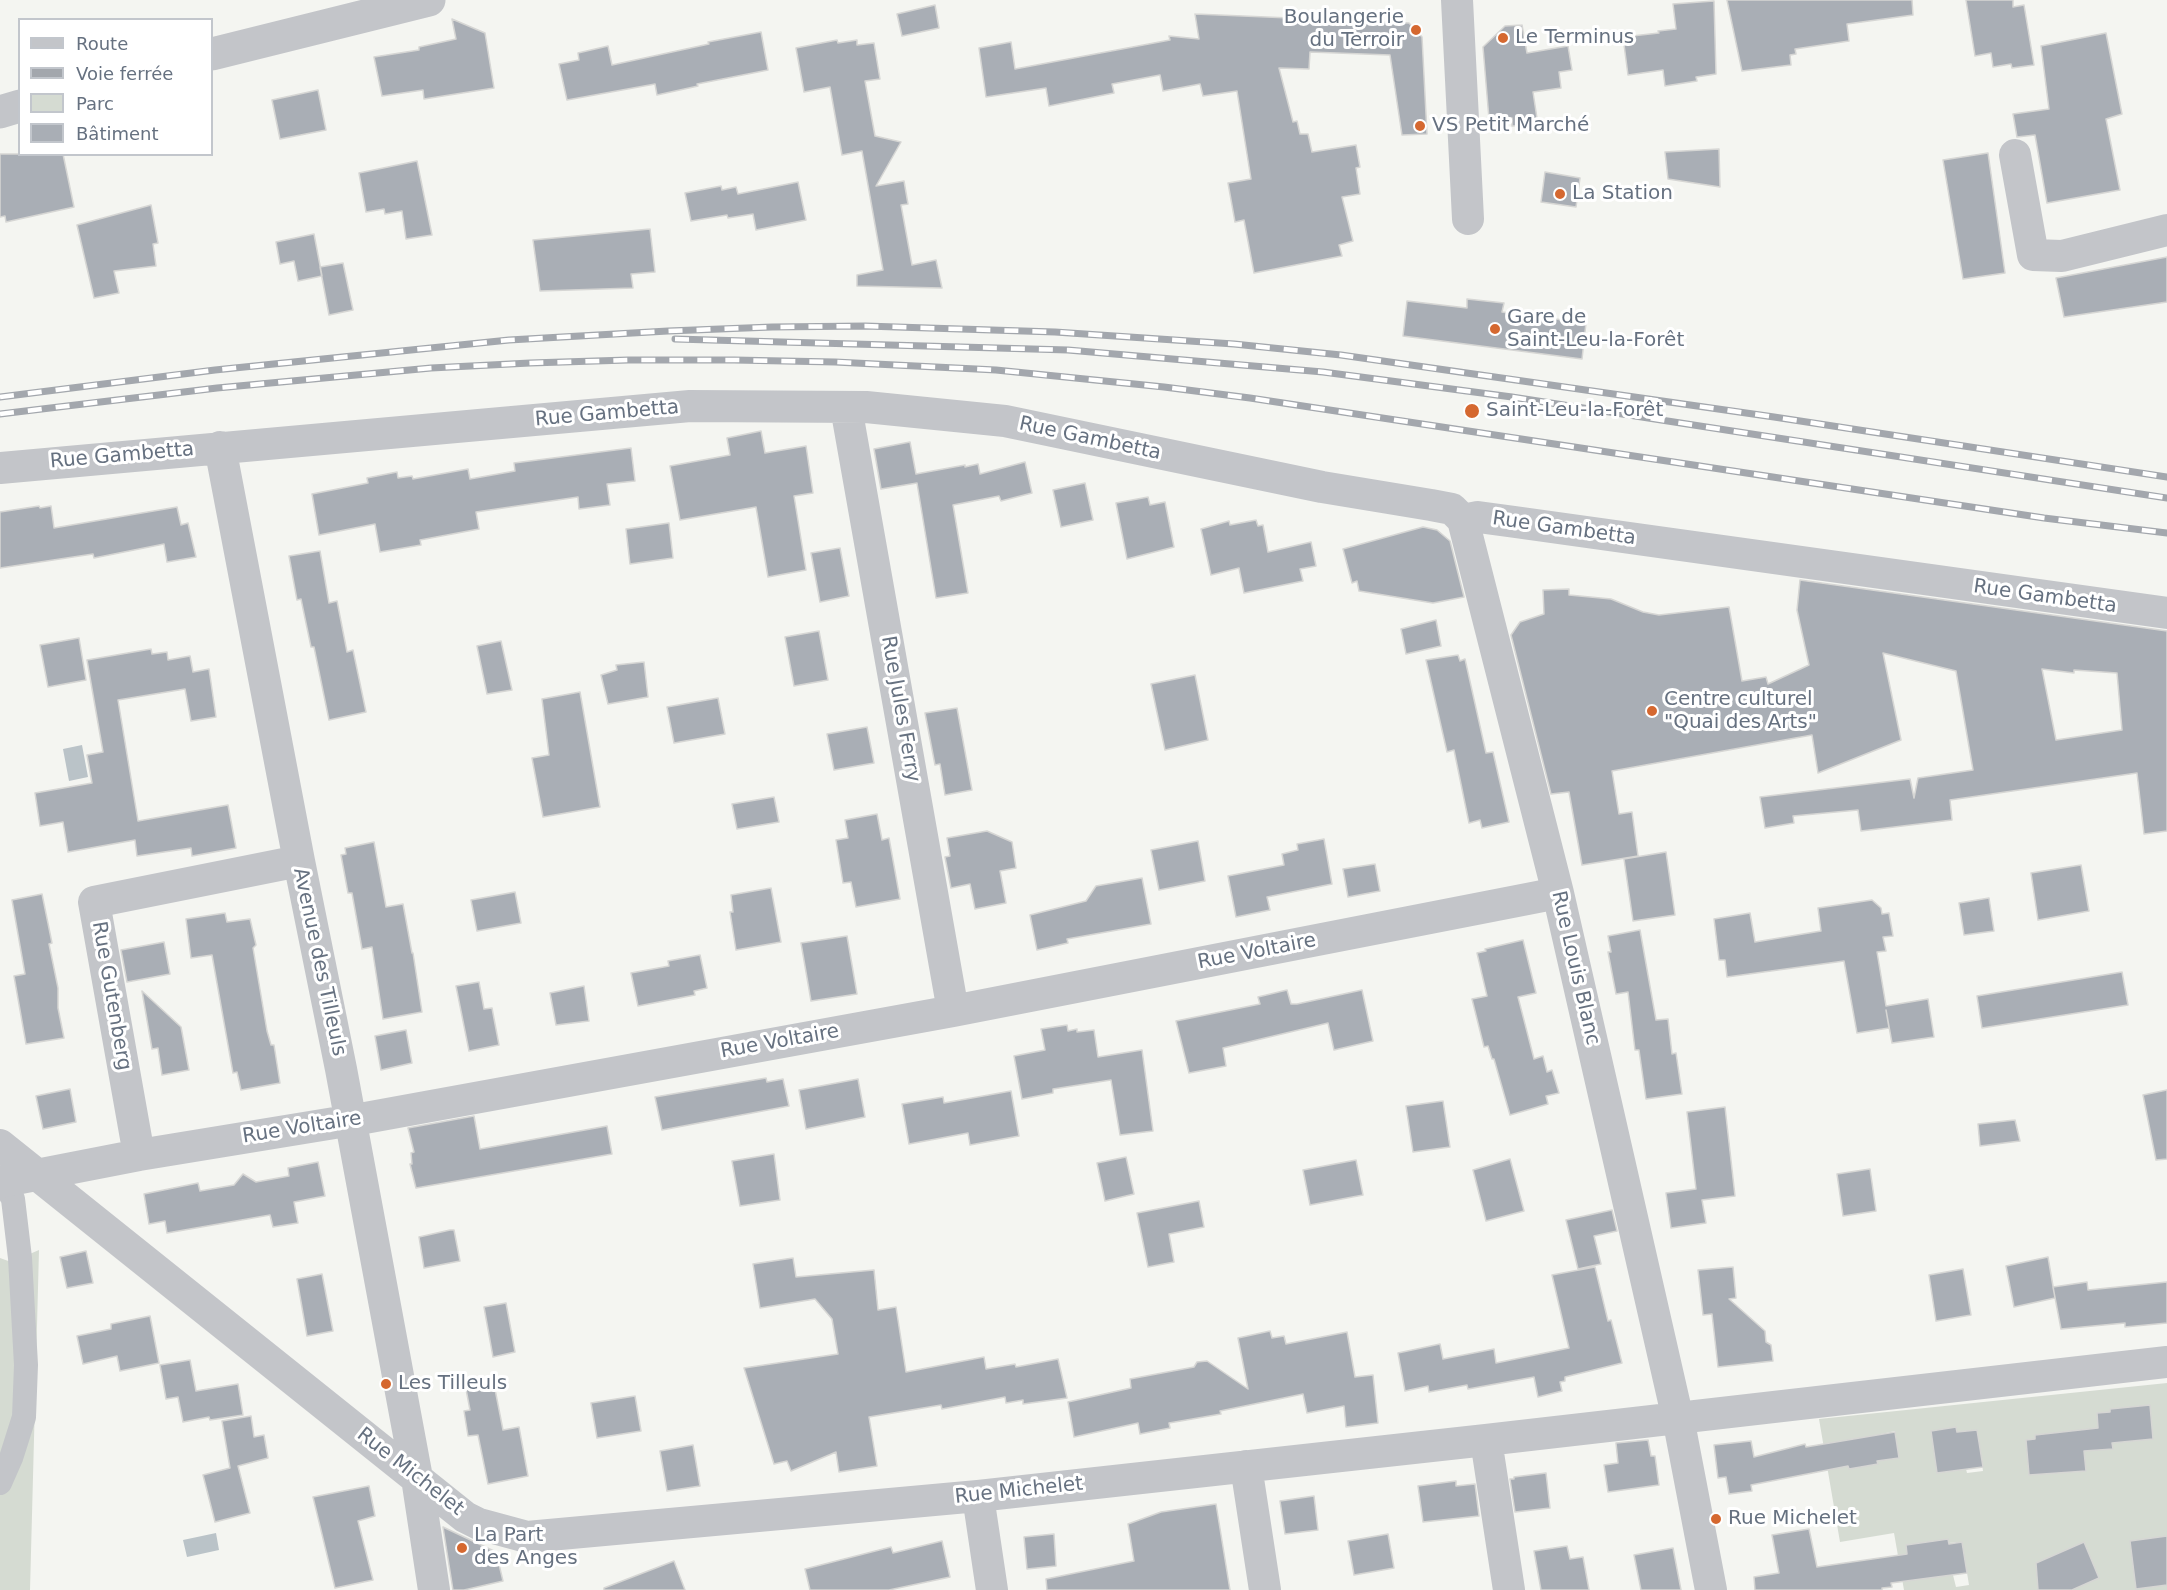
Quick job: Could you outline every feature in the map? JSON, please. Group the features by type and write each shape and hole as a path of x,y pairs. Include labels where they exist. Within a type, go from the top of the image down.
{"street":[{"path":"213,54 429,0"},
{"path":"1457,0 1468,219"},
{"path":"0,112 18,107"},
{"path":"2015,154 2033,255 2062,256 2167,230"},
{"name":"Rue Gambetta","path":"0,468 690,406 866,407 1005,421 1310,484 1431,505 1452,510 1463,520 1478,517 2167,613"},
{"name":"Rue Jules Ferry","path":"846,407 953,1011"},
{"name":"Avenue des Tilleuls","path":"220,447 298,861 351,1120 417,1478 435,1590"},
{"name":"Rue Louis Blanc","path":"1463,520 1558,894 1678,1418 1711,1590"},
{"name":"Rue Gutenberg","path":"139,1155 94,902 298,861"},
{"name":"Rue Voltaire","path":"1,1182 139,1155 351,1120 953,1011 1558,894"},
{"name":"Rue Michelet","path":"0,1144 465,1517 479,1524 527,1537 978,1496 2167,1362"},
{"path":"0,1482 11,1458 24,1417 26,1365 17,1235 12,1199 1,1182"},
{"path":"1486,1440 1509,1590"},
{"path":"1246,1466 1265,1590"},
{"path":"978,1496 992,1590"}],"green space":[{"path":"39,1250 30,1590 0,1590 0,1258 11,1262"},
{"path":"2167,1383 2167,1590 1904,1590 1894,1533 1840,1542 1819,1419","holes":["2150,1405 2153,1439 2112,1443 2112,1449 2100,1450 2098,1413 2110,1412 2110,1409","1956,1427 1957,1432 1977,1430 1983,1471 1967,1473 1965,1465 1938,1473 1931,1431","1895,1431 1898,1458 1881,1460 1877,1435","1873,1436 1878,1464 1849,1469 1844,1441","1962,1542 1969,1585 1956,1587 1953,1575 1911,1580 1906,1546"]}],"shaded area":[{"path":"82,745 88,777 69,781 63,749"},
{"path":"216,1533 219,1550 187,1557 183,1540"}],"building":[{"path":"1727,0 1912,0 1913,15 1847,24 1849,41 1795,49 1796,54 1790,55 1791,65 1742,71"},
{"path":"1966,0 2013,0 2013,7 2024,5 2034,65 2012,68 2011,64 1993,67 1991,53 1975,56"},
{"path":"1714,1 1716,74 1696,77 1697,81 1665,86 1663,70 1628,75 1623,37 1676,29 1673,4"},
{"path":"935,5 939,28 902,36 897,14"},
{"path":"1195,14 1409,23 1422,37 1427,134 1402,135 1390,55 1310,52 1309,69 1279,68 1293,122 1297,121 1300,134 1308,134 1312,152 1356,145 1360,167 1356,168 1360,194 1342,197 1353,241 1339,245 1342,256 1254,273 1244,220 1235,222 1228,183 1251,179 1237,91 1203,96 1200,84 1163,91 1160,75 1112,84 1114,93 1049,106 1046,88 986,97 979,48 1011,42 1015,69 1170,40 1169,36 1199,39"},
{"path":"452,19 485,33 494,88 424,99 423,90 382,96 374,57 419,50 419,47 456,39"},
{"path":"1522,25 1527,53 1568,46 1572,70 1559,72 1561,88 1533,92 1538,125 1512,126 1512,118 1489,119 1483,47 1505,26"},
{"path":"761,32 768,70 697,84 698,86 657,95 655,84 567,100 559,64 579,60 578,53 608,46 612,65"},
{"path":"2106,33 2122,114 2106,119 2120,190 2047,203 2035,135 2017,137 2013,114 2049,109 2041,46"},
{"path":"837,40 838,43 857,40 857,45 874,43 880,79 865,81 875,136 901,142 876,186 904,181 908,204 901,205 912,265 936,260 942,288 857,286 857,275 883,270 862,151 842,155 830,87 804,92 796,48"},
{"path":"318,90 326,130 280,139 272,100"},
{"path":"1719,149 1720,187 1668,179 1665,152"},
{"path":"1988,153 2005,273 1963,279 1943,160"},
{"path":"0,154 63,156 74,207 6,222 5,216 0,217"},
{"path":"417,161 432,235 406,239 402,211 385,214 384,209 366,212 359,173"},
{"name":"La Station","path":"1545,172 1580,178 1576,207 1541,202"},
{"path":"798,182 806,220 756,230 753,214 728,218 727,215 691,221 685,193 721,186 722,190 736,187 738,194"},
{"path":"151,205 158,243 153,244 156,266 114,271 119,293 94,298 77,225"},
{"path":"650,229 655,272 631,274 633,288 540,291 533,240"},
{"path":"314,234 322,276 298,281 294,261 280,264 276,242"},
{"path":"2167,257 2167,302 2064,317 2056,278"},
{"path":"343,263 353,310 329,315 320,267"},
{"name":"Gare de Saint-Leu-la-Forêt","path":"1467,299 1504,303 1502,312 1586,323 1582,359 1403,336 1407,301 1467,308"},
{"path":"761,431 765,453 806,446 813,493 794,496 806,570 768,577 756,507 680,520 670,466 730,455 727,438"},
{"path":"910,442 916,474 978,464 980,474 1025,462 1032,493 1001,501 999,496 953,505 968,593 936,598 917,483 881,489 874,449"},
{"path":"631,448 635,481 607,484 610,505 579,509 578,497 476,512 479,529 420,540 421,545 380,552 375,524 319,535 312,494 368,483 367,478 397,472 398,478 412,476 413,479 468,469 470,479 515,471 514,463"},
{"path":"1085,483 1093,520 1061,527 1053,490"},
{"path":"1148,497 1150,505 1165,502 1174,547 1127,559 1116,503"},
{"path":"39,506 40,508 51,506 54,528 177,507 181,525 188,523 196,557 167,562 164,544 94,558 93,554 0,568 0,512"},
{"path":"1256,520 1258,526 1263,525 1268,552 1311,542 1316,566 1300,569 1303,581 1244,593 1239,568 1211,575 1201,529 1229,521 1230,525"},
{"path":"669,523 673,558 630,564 626,529"},
{"path":"1423,527 1437,530 1450,541 1464,597 1433,603 1359,591 1357,581 1352,583 1343,549"},
{"path":"840,548 849,596 820,602 811,553"},
{"path":"320,551 329,603 337,601 347,652 353,650 366,712 329,720 314,647 311,647 301,599 297,600 289,556"},
{"path":"1800,580 2167,631 2167,831 2144,834 2137,773 1950,800 1952,820 1861,831 1858,810 1793,816 1794,823 1765,828 1760,797 1910,779 1914,798 1918,778 1973,770 1956,671 1883,653 1901,740 1818,773 1812,735 1612,771 1619,814 1632,812 1638,856 1582,865 1569,792 1551,794 1511,635 1520,622 1544,614 1543,590 1569,589 1569,595 1611,599 1643,612 1659,615 1729,607 1742,681 1766,677 1768,684 1809,665 1797,610","holes":["2042,669 2074,673 2074,670 2117,673 2122,730 2056,740"]},
{"path":"1436,620 1441,646 1406,654 1401,629"},
{"path":"819,631 828,680 794,686 785,637"},
{"path":"79,638 86,680 48,687 40,645"},
{"path":"501,641 512,690 487,694 477,646"},
{"path":"151,649 152,654 167,652 168,660 190,656 193,672 209,669 216,717 191,721 185,689 118,700 138,821 228,805 236,848 192,856 191,848 137,856 135,840 68,852 63,822 40,826 35,793 92,783 87,755 103,752 87,660"},
{"path":"1458,655 1460,661 1465,659 1486,753 1493,752 1509,822 1482,828 1480,820 1469,823 1454,750 1447,752 1426,660"},
{"path":"644,662 648,697 608,704 601,675 617,670 616,665"},
{"path":"1195,675 1208,740 1165,750 1151,684"},
{"path":"580,692 600,807 543,817 532,758 549,755 542,699"},
{"path":"718,698 725,734 674,743 667,707"},
{"path":"957,708 972,790 945,795 940,764 935,765 925,713"},
{"path":"867,727 874,763 834,770 827,734"},
{"path":"774,797 779,822 737,829 732,804"},
{"path":"877,814 882,840 889,838 900,899 856,907 851,882 843,883 836,840 848,838 845,820"},
{"path":"987,831 1012,842 1016,868 1000,871 1006,903 975,909 970,884 951,888 945,857 950,856 947,838"},
{"path":"1324,839 1332,884 1267,897 1270,910 1236,917 1228,876 1284,865 1282,854 1298,850 1297,844"},
{"path":"1198,841 1205,881 1159,890 1151,850"},
{"path":"374,842 386,907 403,904 422,1012 383,1019 372,947 362,949 352,893 348,893 341,855 346,854 345,848"},
{"path":"1666,852 1675,915 1633,921 1624,859"},
{"path":"1375,864 1380,891 1348,897 1343,869"},
{"path":"2081,865 2089,911 2038,920 2031,873"},
{"path":"1142,878 1151,924 1067,939 1068,943 1037,950 1030,915 1086,901 1096,886"},
{"path":"771,888 781,942 736,950 730,912 733,912 731,895"},
{"path":"515,892 521,923 477,931 471,900"},
{"path":"42,894 52,943 49,944 58,988 58,1008 64,1038 26,1044 14,976 25,974 12,900"},
{"path":"1989,898 1994,931 1964,935 1959,903"},
{"path":"1872,900 1881,908 1882,914 1889,913 1893,936 1883,937 1886,951 1877,952 1886,1006 1928,999 1934,1037 1892,1043 1886,1010 1889,1028 1857,1033 1844,961 1727,977 1725,960 1719,960 1714,919 1750,913 1755,942 1821,931 1818,908"},
{"path":"225,913 227,922 250,919 256,945 253,948 267,1031 271,1045 274,1045 280,1083 241,1090 237,1072 233,1073 212,955 191,958 186,919"},
{"path":"1640,930 1656,1020 1668,1019 1672,1054 1676,1053 1682,1094 1646,1099 1639,1050 1635,1050 1628,992 1616,994 1608,952 1611,952 1608,936"},
{"path":"847,936 857,994 811,1001 801,943"},
{"path":"1523,940 1536,993 1518,997 1534,1059 1543,1056 1547,1072 1552,1070 1559,1093 1546,1096 1548,1104 1510,1115 1494,1059 1492,1059 1488,1046 1484,1047 1472,999 1487,996 1477,953"},
{"path":"164,942 170,974 127,982 121,950"},
{"path":"700,955 707,988 694,991 695,995 638,1006 631,973 669,966 668,961"},
{"path":"2122,972 2128,1005 1982,1028 1977,996"},
{"path":"479,982 484,1009 492,1008 499,1045 469,1051 456,986"},
{"path":"584,986 589,1021 556,1025 550,993"},
{"path":"1287,990 1291,1004 1297,1004 1362,990 1373,1041 1334,1050 1328,1023 1223,1048 1226,1066 1189,1073 1176,1021 1260,1004 1258,997"},
{"path":"142,991 181,1027 189,1070 162,1075 158,1048 152,1049"},
{"path":"1067,1025 1068,1031 1094,1030 1098,1057 1142,1050 1153,1131 1120,1135 1111,1080 1053,1089 1053,1093 1022,1099 1014,1056 1045,1050 1041,1029"},
{"path":"406,1030 412,1063 381,1070 375,1036"},
{"path":"766,1078 767,1082 783,1079 789,1106 662,1130 655,1097"},
{"path":"858,1079 865,1117 806,1129 799,1090"},
{"path":"70,1089 76,1122 43,1129 36,1096"},
{"path":"2167,1090 2167,1159 2156,1160 2143,1095"},
{"path":"1011,1091 1019,1136 970,1145 968,1133 909,1144 902,1104 943,1097 944,1103"},
{"path":"1443,1101 1450,1147 1413,1152 1406,1106"},
{"path":"1725,1107 1735,1196 1702,1200 1706,1223 1671,1228 1666,1193 1696,1189 1687,1112"},
{"path":"474,1116 480,1149 607,1126 612,1154 416,1188 410,1164 412,1164 411,1153 414,1152 408,1128"},
{"path":"2015,1120 2020,1141 1980,1146 1978,1124"},
{"path":"774,1154 780,1200 740,1206 732,1161"},
{"path":"1126,1157 1134,1194 1105,1201 1097,1163"},
{"path":"1510,1159 1524,1211 1486,1221 1473,1170"},
{"path":"1356,1160 1363,1195 1310,1205 1303,1170"},
{"path":"318,1162 325,1196 294,1202 298,1223 273,1227 270,1215 167,1233 165,1221 149,1224 144,1194 198,1183 200,1191 234,1185 243,1174 256,1182 289,1176 288,1168"},
{"path":"1870,1169 1876,1211 1843,1216 1837,1174"},
{"path":"1199,1201 1204,1227 1169,1234 1174,1262 1148,1267 1137,1213"},
{"path":"1612,1210 1617,1231 1594,1236 1601,1264 1578,1269 1566,1220"},
{"path":"454,1230 460,1261 424,1268 419,1237"},
{"path":"86,1251 93,1283 67,1288 60,1257"},
{"path":"2048,1257 2055,1298 2014,1307 2006,1266"},
{"path":"793,1258 796,1277 874,1270 878,1310 896,1307 906,1372 984,1357 986,1369 1015,1364 1016,1367 1058,1359 1067,1398 1023,1404 1023,1400 1006,1403 1005,1397 942,1409 941,1405 869,1417 877,1466 839,1472 836,1452 791,1471 787,1461 774,1464 744,1368 838,1354 832,1319 815,1299 760,1308 753,1264"},
{"path":"1595,1267 1608,1321 1611,1320 1622,1363 1565,1377 1565,1381 1560,1382 1562,1391 1538,1397 1534,1377 1468,1389 1467,1385 1429,1392 1428,1386 1405,1391 1398,1353 1440,1344 1443,1359 1494,1349 1496,1363 1569,1348 1552,1275"},
{"path":"1733,1267 1736,1298 1729,1299 1765,1331 1766,1342 1771,1345 1773,1361 1718,1367 1712,1314 1703,1315 1698,1270"},
{"path":"1963,1269 1971,1315 1936,1321 1929,1275"},
{"path":"322,1274 333,1331 307,1336 297,1279"},
{"path":"2087,1282 2088,1290 2167,1282 2167,1323 2125,1327 2125,1323 2061,1329 2053,1287"},
{"path":"506,1303 515,1352 493,1357 484,1307"},
{"path":"150,1316 159,1363 120,1371 117,1356 83,1364 77,1336 111,1329 111,1324"},
{"path":"1270,1331 1272,1338 1284,1336 1286,1344 1347,1332 1355,1377 1373,1375 1378,1423 1346,1427 1344,1406 1307,1413 1303,1394 1220,1411 1221,1414 1169,1423 1170,1428 1140,1434 1138,1423 1074,1437 1068,1402 1131,1388 1130,1379 1194,1367 1197,1362 1207,1361 1248,1389 1238,1338"},
{"path":"190,1360 196,1391 238,1384 243,1415 210,1420 209,1417 183,1422 178,1397 166,1399 160,1365"},
{"path":"493,1379 503,1430 519,1427 528,1476 488,1484 478,1435 468,1436 464,1411 470,1410 465,1384"},
{"path":"635,1396 641,1431 597,1438 591,1403"},
{"path":"2150,1405 2153,1439 2112,1443 2113,1449 2084,1451 2086,1471 2029,1475 2026,1440 2035,1439 2035,1435 2098,1428 2097,1413 2110,1412 2110,1409"},
{"path":"251,1416 254,1437 264,1435 268,1458 238,1466 250,1513 215,1522 203,1475 230,1468 222,1421"},
{"path":"1956,1427 1957,1432 1977,1430 1983,1467 1937,1473 1931,1431"},
{"path":"1895,1432 1899,1458 1877,1461 1878,1464 1849,1469 1848,1466 1751,1485 1752,1491 1729,1494 1726,1477 1718,1478 1714,1445 1751,1441 1754,1457 1805,1444 1806,1447"},
{"path":"1648,1440 1651,1456 1655,1456 1659,1485 1608,1492 1604,1465 1618,1463 1616,1443"},
{"path":"693,1445 700,1486 667,1491 660,1451"},
{"path":"1546,1473 1550,1508 1515,1512 1510,1479"},
{"path":"1456,1481 1456,1486 1475,1484 1479,1516 1423,1522 1418,1486"},
{"path":"369,1486 375,1516 358,1521 373,1580 335,1588 313,1497"},
{"path":"1314,1496 1318,1530 1285,1534 1280,1501"},
{"path":"1216,1504 1230,1590 1047,1590 1046,1579 1134,1561 1128,1524 1161,1512"},
{"path":"443,1527 496,1552 503,1581 464,1590 453,1590"},
{"path":"1809,1529 1817,1567 1907,1554 1906,1545 1948,1539 1949,1544 1962,1542 1967,1573 1891,1583 1892,1587 1882,1588 1882,1590 1755,1590 1754,1577 1779,1573 1772,1535"},
{"path":"1054,1534 1056,1566 1027,1569 1024,1537"},
{"path":"1388,1534 1394,1568 1354,1575 1348,1541"},
{"path":"2167,1536 2167,1585 2136,1589 2130,1541"},
{"path":"942,1541 950,1577 889,1590 810,1590 805,1569 891,1547 893,1553"},
{"path":"2084,1542 2099,1578 2072,1590 2038,1590 2036,1563"},
{"path":"1567,1546 1570,1559 1583,1557 1589,1590 1541,1590 1534,1551"},
{"path":"1673,1548 1681,1590 1641,1590 1634,1555"},
{"path":"674,1561 685,1590 604,1590 604,1588"}],"railway":[{"path":"0,397 215,370 509,340 772,327 865,326 1055,332 1234,344 1341,355 1774,417 2167,477"},
{"path":"675,339 1068,350 1323,372 1512,397 2167,498"},
{"path":"0,414 217,388 431,368 530,363 734,360 835,362 996,370 1250,398 2044,518 2167,533"}],"place":[{"name":"Boulangerie du Terroir","path":"1416,30"},
{"name":"Le Terminus","path":"1503,38"},
{"name":"VS Petit Marché","path":"1420,126"},
{"name":"La Station","path":"1560,194"},
{"name":"Gare de Saint-Leu-la-Forêt","path":"1495,329"},
{"name":"Saint-Leu-la-Forêt","path":"1472,411"},
{"name":"Centre culturel \"Quai des Arts\"","path":"1652,711"},
{"name":"Les Tilleuls","path":"386,1384"},
{"name":"Rue Michelet","path":"1716,1519"},
{"name":"La Part des Anges","path":"462,1548"}]}
